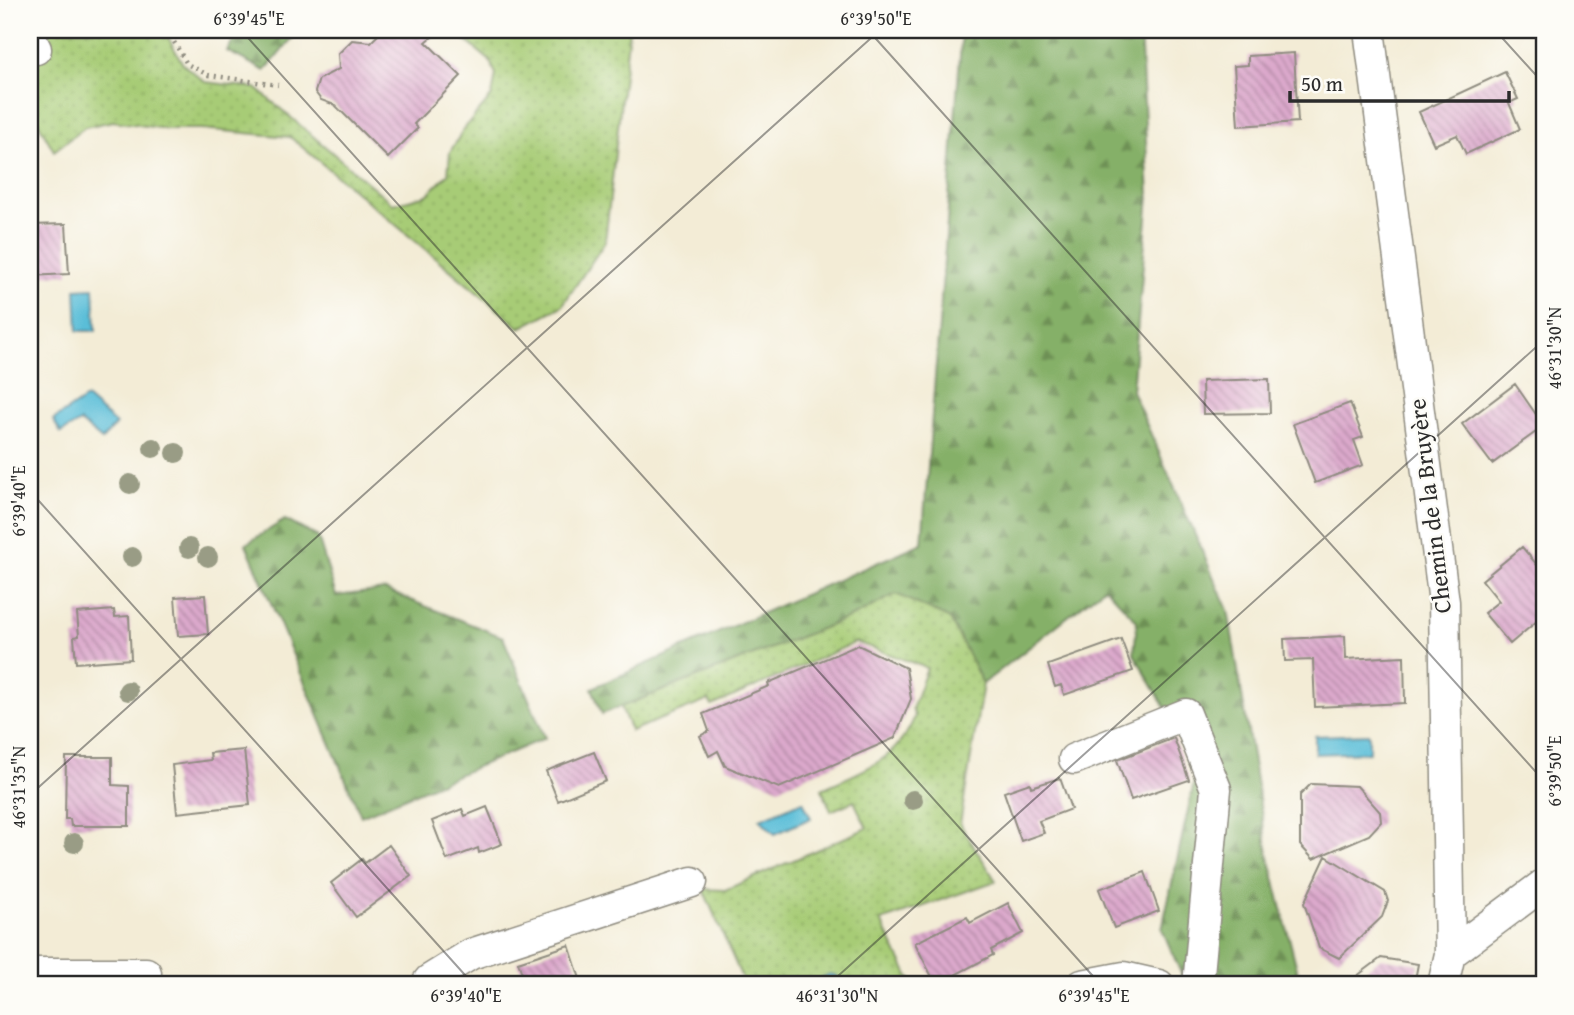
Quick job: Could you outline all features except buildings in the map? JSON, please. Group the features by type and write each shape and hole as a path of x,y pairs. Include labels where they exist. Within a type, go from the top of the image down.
{"street":[{"name":"Chemin de la Bruyère","path":"1369,30 1444,602 1450,954 1443,985"},
{"path":"1074,759 1186,714 1216,789 1198,985"},
{"path":"426,985 429,980 471,954 692,882"},
{"path":"1450,954 1544,884"},
{"path":"30,973 146,973"},
{"path":"1082,985 1124,977 1159,985"}],"path":[{"path":"167,30 187,64 208,75 278,85"}],"green space":[{"path":"30,30 164,30 183,64 205,82 256,88 393,204 427,195 448,174 450,152 463,130 492,96 496,74 489,60 453,30 629,30 605,242 562,306 520,328 290,137 201,129 166,129 113,121 85,127 54,151 30,108"},
{"path":"239,30 299,30 265,71 227,51"},
{"path":"962,30 1140,30 1149,196 1132,391 1228,610 1268,853 1301,985 1186,985 1162,929 1198,764 1134,654 1137,621 1105,587 983,684 950,619 896,594 854,616 602,714 592,688 922,543"},
{"path":"285,520 318,537 336,596 385,590 503,637 545,738 361,816 246,544"},
{"path":"896,594 950,619 983,684 960,824 996,881 881,921 913,985 745,985 703,889 725,890 867,828 854,801 831,811 822,789 877,763 899,744 915,716 912,709 927,668 856,642 712,706 709,700 631,731 621,707 854,616"}],"water":[{"path":"94,288 96,331 78,331 76,289"},
{"path":"86,398 116,424 102,440 80,422 61,433 53,420"},
{"path":"1369,734 1369,752 1315,754 1315,736"},
{"path":"803,801 811,818 775,834 760,819"},
{"path":"830,974 837,976 839,985 816,985 821,978"}]}
